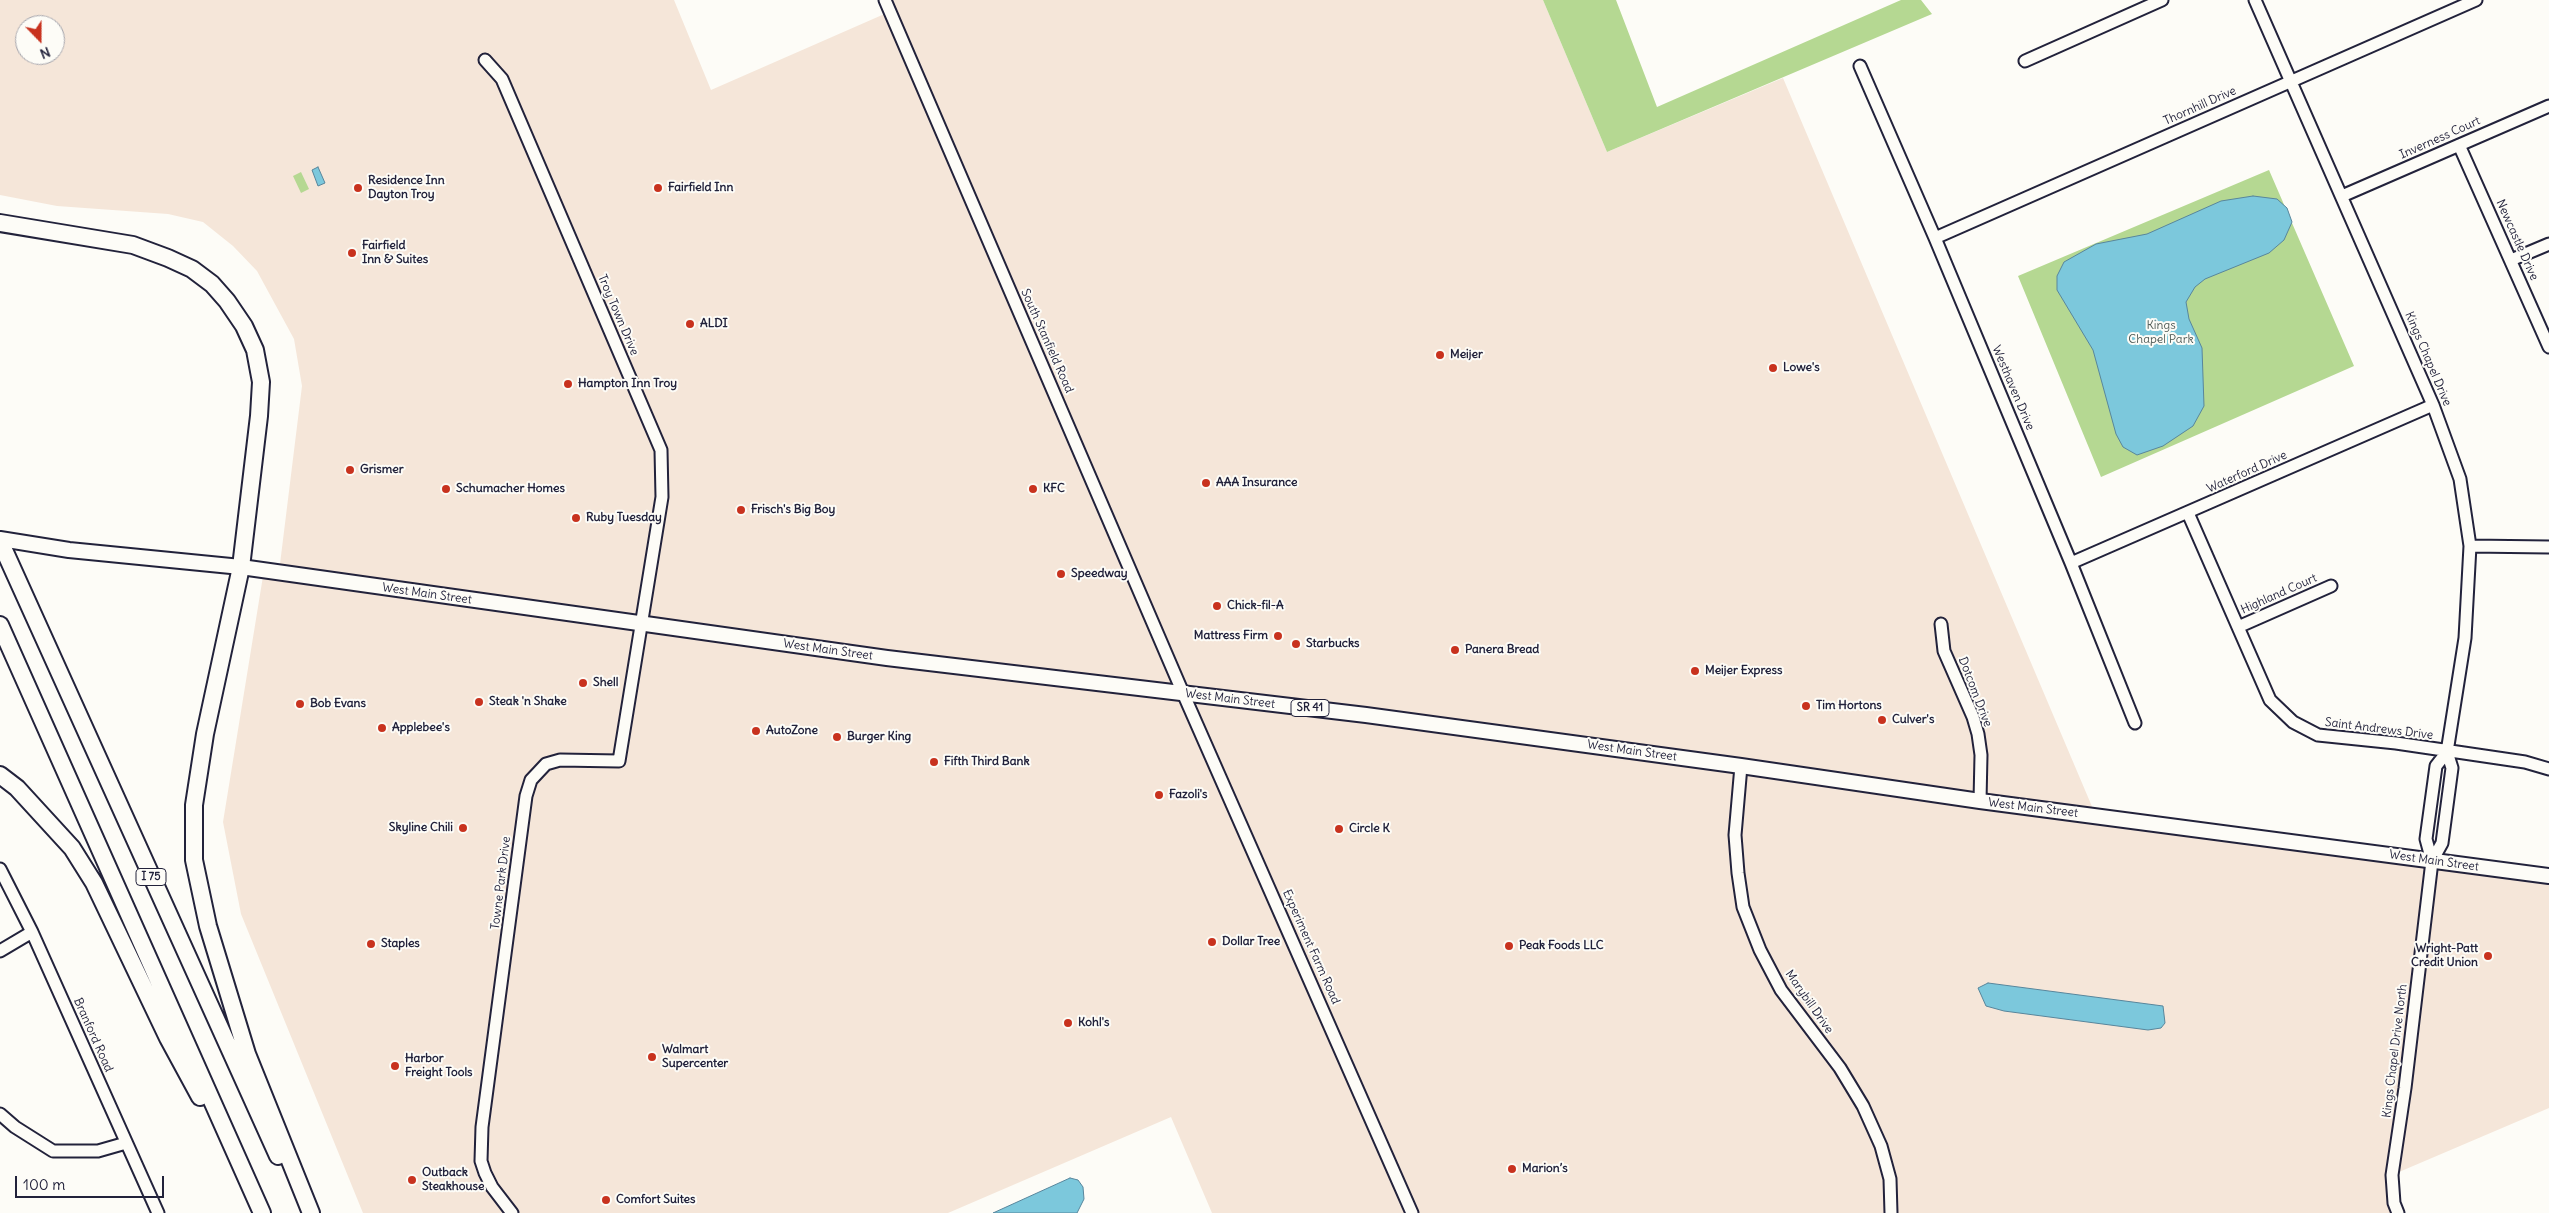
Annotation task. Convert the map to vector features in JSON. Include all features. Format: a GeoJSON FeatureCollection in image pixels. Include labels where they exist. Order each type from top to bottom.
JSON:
{"type":"FeatureCollection","features":[{"type":"Feature","properties":{"kind":"highway"},"geometry":{"type":"LineString","coordinates":[[0,222],[133,245],[192,269],[212,284],[227,301],[244,326],[255,350],[261,382],[259,416],[241,567],[205,734],[194,805],[194,860],[208,926],[247,1054],[311,1213]]}},
{"type":"Feature","properties":{"kind":"highway","name":"I 75"},"geometry":{"type":"LineString","coordinates":[[0,540],[304,1213]]}},
{"type":"Feature","properties":{"kind":"highway","name":"I 75"},"geometry":{"type":"LineString","coordinates":[[0,625],[262,1213]]}},
{"type":"Feature","properties":{"kind":"highway"},"geometry":{"type":"LineString","coordinates":[[0,775],[17,788],[72,848],[94,884],[168,1038],[262,1213]]}},
{"type":"Feature","properties":{"kind":"main road","name":"West Main Street"},"geometry":{"type":"LineString","coordinates":[[0,540],[69,550],[241,567],[887,658],[1183,693],[1741,766],[1980,801],[2549,876]]}},
{"type":"Feature","properties":{"kind":"street","name":"South Stanfield Road"},"geometry":{"type":"LineString","coordinates":[[885,0],[1183,693]]}},
{"type":"Feature","properties":{"kind":"street"},"geometry":{"type":"LineString","coordinates":[[2025,60],[2162,0]]}},
{"type":"Feature","properties":{"kind":"street","name":"Kings Chapel Drive"},"geometry":{"type":"LineString","coordinates":[[2255,0],[2433,405],[2460,480],[2470,546],[2465,638],[2447,752],[2452,768],[2442,843],[2432,861]]}},
{"type":"Feature","properties":{"kind":"street","name":"Thornhill Drive"},"geometry":{"type":"LineString","coordinates":[[1935,238],[2476,0]]}},
{"type":"Feature","properties":{"kind":"street","name":"Troy Town Drive"},"geometry":{"type":"LineString","coordinates":[[486,60],[502,79],[661,450],[662,497],[641,624]]}},
{"type":"Feature","properties":{"kind":"street","name":"Westhaven Drive"},"geometry":{"type":"LineString","coordinates":[[1860,66],[1935,238],[2071,563],[2135,723]]}},
{"type":"Feature","properties":{"kind":"street","name":"Inverness Court"},"geometry":{"type":"LineString","coordinates":[[2342,196],[2549,106]]}},
{"type":"Feature","properties":{"kind":"street","name":"Newcastle Drive"},"geometry":{"type":"LineString","coordinates":[[2459,145],[2549,346]]}},
{"type":"Feature","properties":{"kind":"street"},"geometry":{"type":"LineString","coordinates":[[2511,260],[2549,244]]}},
{"type":"Feature","properties":{"kind":"street","name":"Waterford Drive"},"geometry":{"type":"LineString","coordinates":[[2071,563],[2433,405]]}},
{"type":"Feature","properties":{"kind":"street","name":"Saint Andrews Drive"},"geometry":{"type":"LineString","coordinates":[[2188,513],[2270,700],[2292,722],[2318,735],[2524,762],[2549,769]]}},
{"type":"Feature","properties":{"kind":"street"},"geometry":{"type":"LineString","coordinates":[[2470,546],[2549,547]]}},
{"type":"Feature","properties":{"kind":"street","name":"Highland Court"},"geometry":{"type":"LineString","coordinates":[[2238,627],[2331,586]]}},
{"type":"Feature","properties":{"kind":"street","name":"Towne Park Drive"},"geometry":{"type":"LineString","coordinates":[[512,1213],[492,1187],[485,1173],[481,1161],[482,1127],[526,796],[531,780],[546,764],[560,760],[619,761],[641,624]]}},
{"type":"Feature","properties":{"kind":"street","name":"Dotcom Drive"},"geometry":{"type":"LineString","coordinates":[[1941,624],[1944,652],[1973,717],[1978,734],[1981,755],[1980,801]]}},
{"type":"Feature","properties":{"kind":"street","name":"Experiment Farm Road"},"geometry":{"type":"LineString","coordinates":[[1183,693],[1412,1213]]}},
{"type":"Feature","properties":{"kind":"street","name":"Kings Chapel Drive"},"geometry":{"type":"LineString","coordinates":[[2432,861],[2426,839],[2436,766],[2447,752]]}},
{"type":"Feature","properties":{"kind":"street","name":"Marybill Drive"},"geometry":{"type":"LineString","coordinates":[[1741,766],[1735,835],[1743,907],[1760,950],[1781,990],[1840,1068],[1862,1106],[1881,1146],[1890,1181],[1891,1213]]}},
{"type":"Feature","properties":{"kind":"street","name":"Kings Chapel Drive North"},"geometry":{"type":"LineString","coordinates":[[2398,1213],[2394,1203],[2392,1175],[2406,1088],[2432,861]]}},
{"type":"Feature","properties":{"kind":"street","name":"Branford Road"},"geometry":{"type":"LineString","coordinates":[[0,869],[32,932],[158,1213]]}},
{"type":"Feature","properties":{"kind":"street"},"geometry":{"type":"LineString","coordinates":[[0,951],[32,932]]}},
{"type":"Feature","properties":{"kind":"street"},"geometry":{"type":"LineString","coordinates":[[0,1114],[15,1127],[53,1151],[98,1151],[126,1143]]}},
{"type":"Feature","properties":{"kind":"shaded area"},"geometry":{"type":"Polygon","coordinates":[[[0,0],[674,0],[711,90],[889,12],[885,0],[1543,0],[1607,152],[1783,78],[2096,816],[2549,876],[2549,1108],[2392,1175],[2398,1213],[1212,1213],[1171,1117],[948,1213],[363,1213],[241,914],[223,822],[264,570],[279,572],[302,386],[294,339],[257,271],[233,246],[203,222],[168,214],[57,206],[0,195],[0,0]]]}},
{"type":"Feature","properties":{"kind":"green space"},"geometry":{"type":"Polygon","coordinates":[[[1543,0],[1616,0],[1657,107],[1901,0],[1921,0],[1932,14],[1607,152],[1543,0]]]}},
{"type":"Feature","properties":{"kind":"green space","name":"Kings Chapel Park"},"geometry":{"type":"Polygon","coordinates":[[[2269,170],[2354,366],[2101,477],[2018,276],[2269,170]]]}},
{"type":"Feature","properties":{"kind":"green space"},"geometry":{"type":"Polygon","coordinates":[[[301,172],[309,189],[301,193],[293,176],[301,172]]]}},
{"type":"Feature","properties":{"kind":"water"},"geometry":{"type":"Polygon","coordinates":[[[318,167],[325,183],[318,186],[312,170],[318,167]]]}},
{"type":"Feature","properties":{"kind":"water"},"geometry":{"type":"Polygon","coordinates":[[[2253,196],[2277,199],[2287,208],[2292,222],[2284,240],[2269,253],[2205,279],[2195,287],[2186,302],[2189,319],[2202,348],[2204,406],[2193,426],[2163,446],[2137,455],[2123,447],[2116,434],[2093,350],[2057,290],[2057,276],[2064,262],[2096,244],[2147,234],[2221,201],[2253,196]]]}},
{"type":"Feature","properties":{"kind":"water"},"geometry":{"type":"Polygon","coordinates":[[[1988,983],[2163,1006],[2165,1023],[2161,1028],[2148,1030],[2004,1011],[1986,1006],[1978,988],[1988,983]]]}},
{"type":"Feature","properties":{"kind":"water"},"geometry":{"type":"Polygon","coordinates":[[[1070,1178],[1078,1180],[1083,1187],[1084,1199],[1077,1213],[993,1213],[1070,1178]]]}},
{"type":"Feature","properties":{"kind":"place","name":"Residence Inn Dayton Troy"},"geometry":{"type":"Point","coordinates":[358,188]}},
{"type":"Feature","properties":{"kind":"place","name":"Fairfield Inn"},"geometry":{"type":"Point","coordinates":[658,188]}},
{"type":"Feature","properties":{"kind":"place","name":"Fairfield Inn & Suites"},"geometry":{"type":"Point","coordinates":[352,253]}},
{"type":"Feature","properties":{"kind":"place","name":"ALDI"},"geometry":{"type":"Point","coordinates":[690,324]}},
{"type":"Feature","properties":{"kind":"place","name":"Meijer"},"geometry":{"type":"Point","coordinates":[1440,355]}},
{"type":"Feature","properties":{"kind":"place","name":"Lowe's"},"geometry":{"type":"Point","coordinates":[1773,368]}},
{"type":"Feature","properties":{"kind":"place","name":"Hampton Inn Troy"},"geometry":{"type":"Point","coordinates":[568,384]}},
{"type":"Feature","properties":{"kind":"place","name":"Grismer"},"geometry":{"type":"Point","coordinates":[350,470]}},
{"type":"Feature","properties":{"kind":"place","name":"AAA Insurance"},"geometry":{"type":"Point","coordinates":[1206,483]}},
{"type":"Feature","properties":{"kind":"place","name":"Schumacher Homes"},"geometry":{"type":"Point","coordinates":[446,489]}},
{"type":"Feature","properties":{"kind":"place","name":"KFC"},"geometry":{"type":"Point","coordinates":[1033,489]}},
{"type":"Feature","properties":{"kind":"place","name":"Frisch's Big Boy"},"geometry":{"type":"Point","coordinates":[741,510]}},
{"type":"Feature","properties":{"kind":"place","name":"Ruby Tuesday"},"geometry":{"type":"Point","coordinates":[576,518]}},
{"type":"Feature","properties":{"kind":"place","name":"Speedway"},"geometry":{"type":"Point","coordinates":[1061,574]}},
{"type":"Feature","properties":{"kind":"place","name":"Chick-fil-A"},"geometry":{"type":"Point","coordinates":[1217,606]}},
{"type":"Feature","properties":{"kind":"place","name":"Mattress Firm"},"geometry":{"type":"Point","coordinates":[1278,636]}},
{"type":"Feature","properties":{"kind":"place","name":"Starbucks"},"geometry":{"type":"Point","coordinates":[1296,644]}},
{"type":"Feature","properties":{"kind":"place","name":"Panera Bread"},"geometry":{"type":"Point","coordinates":[1455,650]}},
{"type":"Feature","properties":{"kind":"place","name":"Meijer Express"},"geometry":{"type":"Point","coordinates":[1695,671]}},
{"type":"Feature","properties":{"kind":"place","name":"Shell"},"geometry":{"type":"Point","coordinates":[583,683]}},
{"type":"Feature","properties":{"kind":"place","name":"Steak 'n Shake"},"geometry":{"type":"Point","coordinates":[479,702]}},
{"type":"Feature","properties":{"kind":"place","name":"Bob Evans"},"geometry":{"type":"Point","coordinates":[300,704]}},
{"type":"Feature","properties":{"kind":"place","name":"Tim Hortons"},"geometry":{"type":"Point","coordinates":[1806,706]}},
{"type":"Feature","properties":{"kind":"place","name":"Culver's"},"geometry":{"type":"Point","coordinates":[1882,720]}},
{"type":"Feature","properties":{"kind":"place","name":"Applebee's"},"geometry":{"type":"Point","coordinates":[382,728]}},
{"type":"Feature","properties":{"kind":"place","name":"AutoZone"},"geometry":{"type":"Point","coordinates":[756,731]}},
{"type":"Feature","properties":{"kind":"place","name":"Burger King"},"geometry":{"type":"Point","coordinates":[837,737]}},
{"type":"Feature","properties":{"kind":"place","name":"Fifth Third Bank"},"geometry":{"type":"Point","coordinates":[934,762]}},
{"type":"Feature","properties":{"kind":"place","name":"Fazoli's"},"geometry":{"type":"Point","coordinates":[1159,795]}},
{"type":"Feature","properties":{"kind":"place","name":"Skyline Chili"},"geometry":{"type":"Point","coordinates":[463,828]}},
{"type":"Feature","properties":{"kind":"place","name":"Circle K"},"geometry":{"type":"Point","coordinates":[1339,829]}},
{"type":"Feature","properties":{"kind":"place","name":"Dollar Tree"},"geometry":{"type":"Point","coordinates":[1212,942]}},
{"type":"Feature","properties":{"kind":"place","name":"Staples"},"geometry":{"type":"Point","coordinates":[371,944]}},
{"type":"Feature","properties":{"kind":"place","name":"Peak Foods LLC"},"geometry":{"type":"Point","coordinates":[1509,946]}},
{"type":"Feature","properties":{"kind":"place","name":"Wright-Patt Credit Union"},"geometry":{"type":"Point","coordinates":[2488,956]}},
{"type":"Feature","properties":{"kind":"place","name":"Kohl's"},"geometry":{"type":"Point","coordinates":[1068,1023]}},
{"type":"Feature","properties":{"kind":"place","name":"Walmart Supercenter"},"geometry":{"type":"Point","coordinates":[652,1057]}},
{"type":"Feature","properties":{"kind":"place","name":"Harbor Freight Tools"},"geometry":{"type":"Point","coordinates":[395,1066]}},
{"type":"Feature","properties":{"kind":"place","name":"Marion’s"},"geometry":{"type":"Point","coordinates":[1512,1169]}},
{"type":"Feature","properties":{"kind":"place","name":"Outback Steakhouse"},"geometry":{"type":"Point","coordinates":[412,1180]}},
{"type":"Feature","properties":{"kind":"place","name":"Comfort Suites"},"geometry":{"type":"Point","coordinates":[606,1200]}}]}
